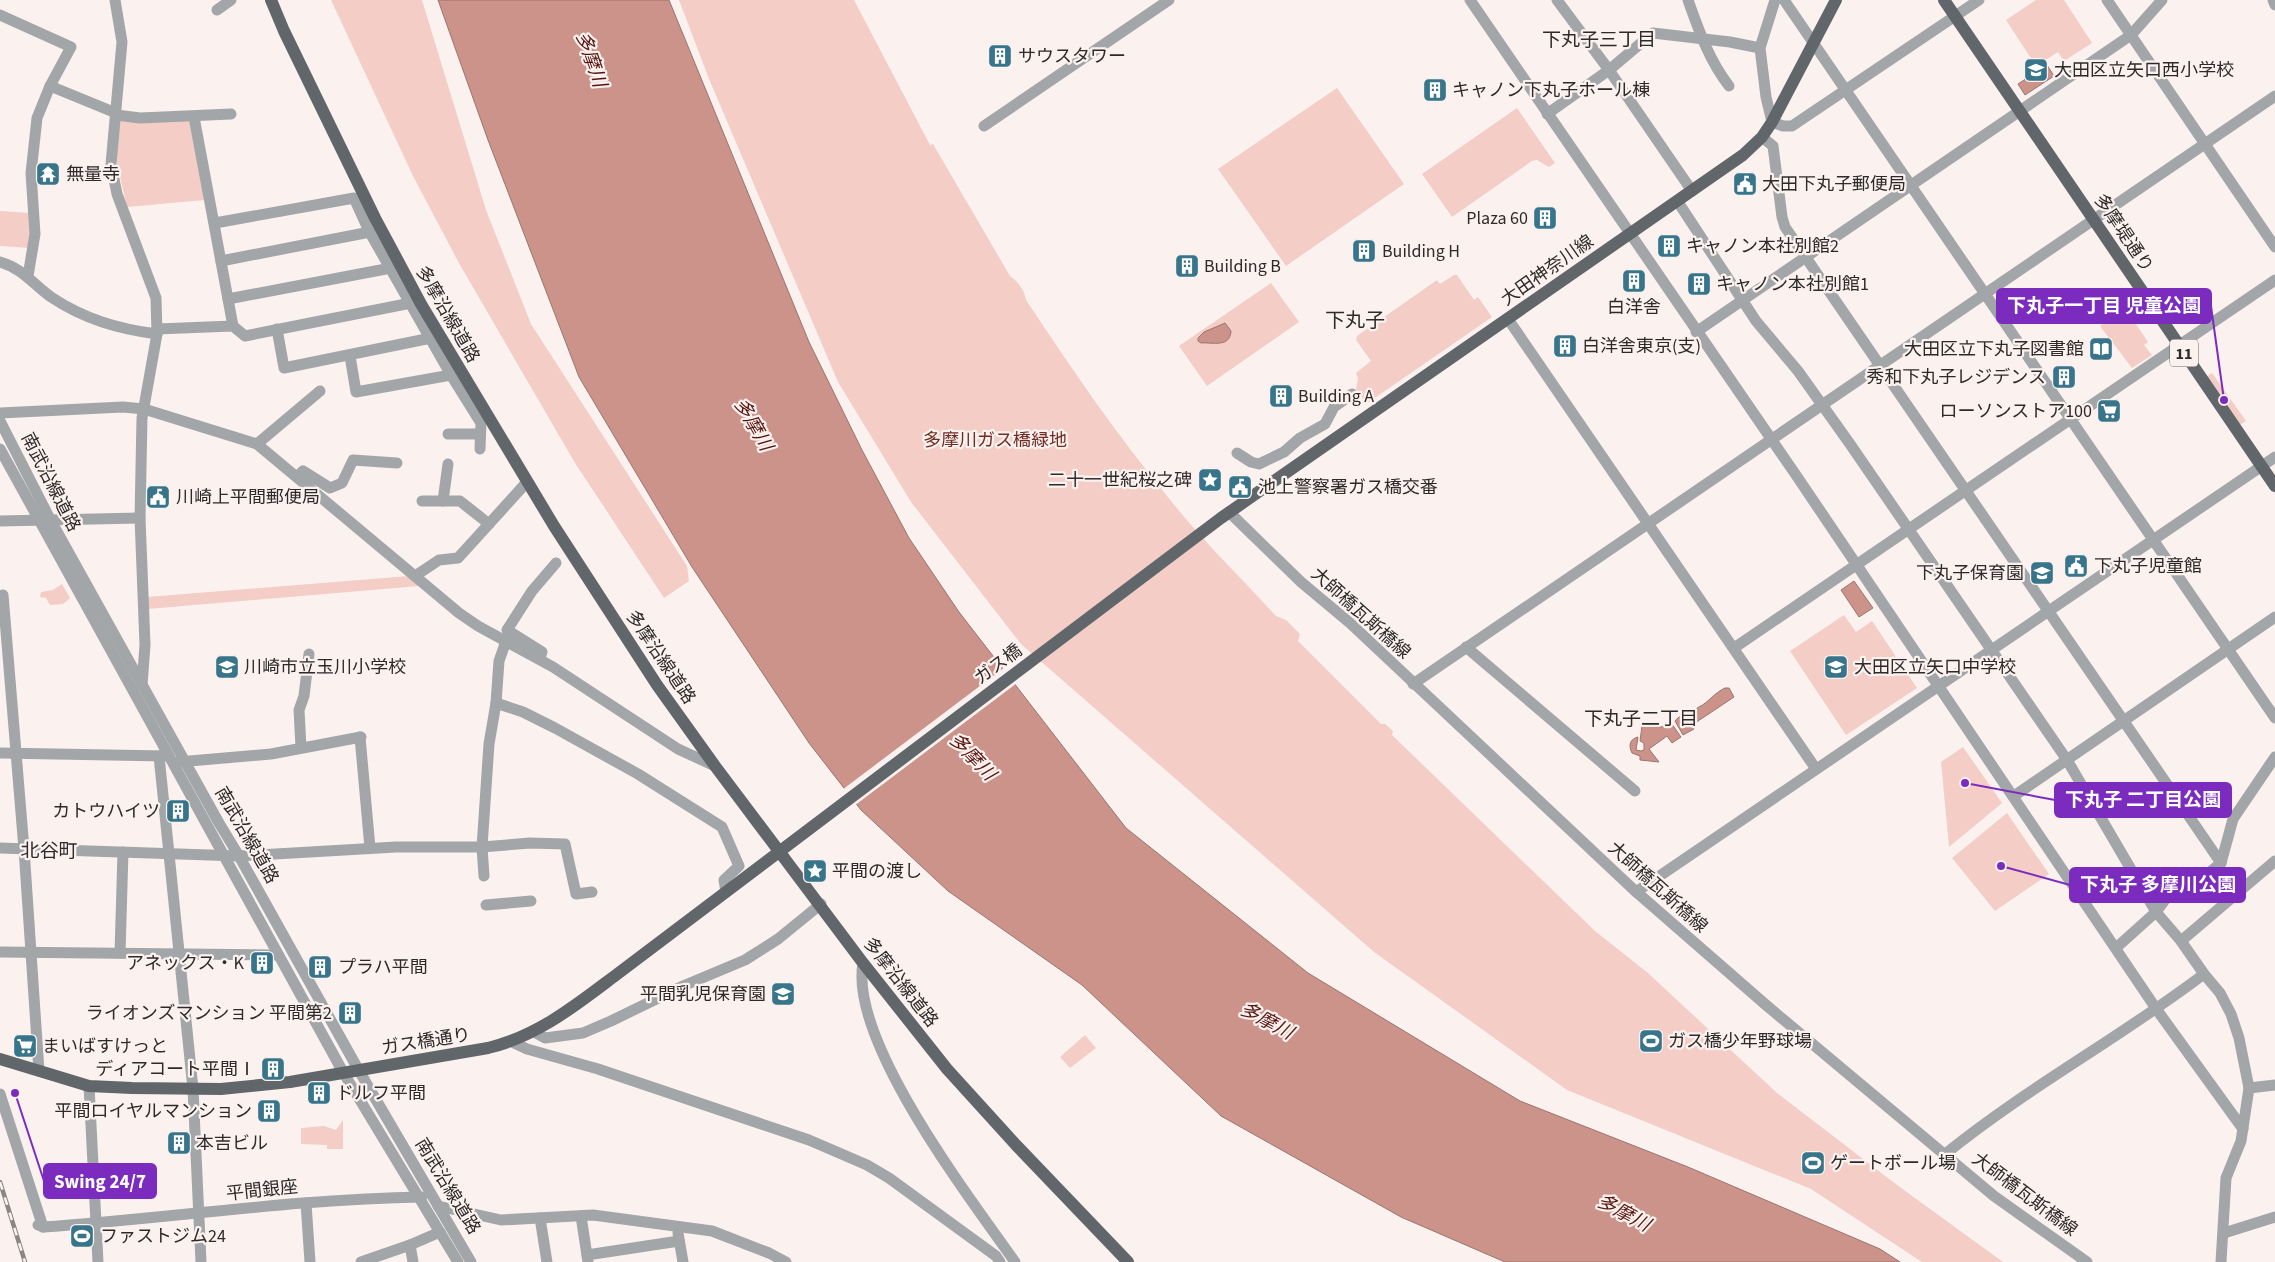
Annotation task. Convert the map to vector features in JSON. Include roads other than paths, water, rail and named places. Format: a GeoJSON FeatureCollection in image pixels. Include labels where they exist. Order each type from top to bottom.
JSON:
{"type":"FeatureCollection","features":[{"type":"Feature","properties":{"kind":"main road","name":"多摩沿線道路"},"geometry":{"type":"LineString","coordinates":[[271,0],[284,31],[375,218],[435,337],[483,425],[527,482],[657,685],[863,963],[947,1069],[1016,1145],[1128,1262]]}},
{"type":"Feature","properties":{"kind":"main road","name":"大田神奈川線"},"geometry":{"type":"LineString","coordinates":[[1225,515],[1744,155],[1762,137],[1772,122],[1836,0]]}},
{"type":"Feature","properties":{"kind":"main road","name":"多摩堤通り"},"geometry":{"type":"LineString","coordinates":[[1944,0],[2275,486]]}},
{"type":"Feature","properties":{"kind":"main road","name":"ガス橋"},"geometry":{"type":"LineString","coordinates":[[796,837],[1225,515]]}},
{"type":"Feature","properties":{"kind":"main road","name":"ガス橋通り"},"geometry":{"type":"LineString","coordinates":[[0,1059],[90,1086],[193,1090],[252,1087],[488,1048],[512,1042],[534,1032],[576,1005],[796,837]]}},
{"type":"Feature","properties":{"kind":"street"},"geometry":{"type":"LineString","coordinates":[[115,0],[122,42],[116,114],[111,145],[113,174],[117,194],[156,298],[157,332],[144,409],[140,518],[145,645],[142,685]]}},
{"type":"Feature","properties":{"kind":"street"},"geometry":{"type":"LineString","coordinates":[[217,10],[231,0]]}},
{"type":"Feature","properties":{"kind":"street"},"geometry":{"type":"LineString","coordinates":[[984,126],[1169,0]]}},
{"type":"Feature","properties":{"kind":"street"},"geometry":{"type":"LineString","coordinates":[[1470,0],[2117,947],[2158,1010],[2242,1129]]}},
{"type":"Feature","properties":{"kind":"street"},"geometry":{"type":"LineString","coordinates":[[1557,0],[1609,70],[1692,191]]}},
{"type":"Feature","properties":{"kind":"street"},"geometry":{"type":"LineString","coordinates":[[1688,0],[1715,68],[1729,86]]}},
{"type":"Feature","properties":{"kind":"street"},"geometry":{"type":"LineString","coordinates":[[1775,0],[1760,48],[1766,97],[1772,122],[1782,126],[1792,126],[1979,0]]}},
{"type":"Feature","properties":{"kind":"street"},"geometry":{"type":"LineString","coordinates":[[1784,0],[2275,718]]}},
{"type":"Feature","properties":{"kind":"street"},"geometry":{"type":"LineString","coordinates":[[2107,0],[2275,247]]}},
{"type":"Feature","properties":{"kind":"street"},"geometry":{"type":"LineString","coordinates":[[1696,332],[2131,35],[2162,0]]}},
{"type":"Feature","properties":{"kind":"street"},"geometry":{"type":"LineString","coordinates":[[2273,0],[2275,5]]}},
{"type":"Feature","properties":{"kind":"street"},"geometry":{"type":"LineString","coordinates":[[0,15],[70,47],[50,86],[37,118],[31,156],[31,186],[36,228],[28,276]]}},
{"type":"Feature","properties":{"kind":"street"},"geometry":{"type":"LineString","coordinates":[[1548,114],[1609,70],[1654,33],[1702,38],[1760,48]]}},
{"type":"Feature","properties":{"kind":"street"},"geometry":{"type":"LineString","coordinates":[[50,86],[116,114],[140,118],[231,114]]}},
{"type":"Feature","properties":{"kind":"street"},"geometry":{"type":"LineString","coordinates":[[1413,684],[1647,522],[2275,96]]}},
{"type":"Feature","properties":{"kind":"street"},"geometry":{"type":"LineString","coordinates":[[194,117],[233,326],[245,336],[411,303]]}},
{"type":"Feature","properties":{"kind":"street"},"geometry":{"type":"LineString","coordinates":[[1762,137],[1773,146],[1783,223],[2221,863]]}},
{"type":"Feature","properties":{"kind":"street"},"geometry":{"type":"LineString","coordinates":[[215,223],[354,198],[370,232],[411,303],[435,337],[451,375],[483,425],[480,449]]}},
{"type":"Feature","properties":{"kind":"street"},"geometry":{"type":"LineString","coordinates":[[1678,202],[1756,321],[1798,371],[1822,404],[2067,760],[2156,912],[2181,940],[2204,974],[2220,993],[2231,1014],[2239,1038],[2249,1088],[2242,1129],[2242,1141],[2226,1178],[2221,1262]]}},
{"type":"Feature","properties":{"kind":"street"},"geometry":{"type":"LineString","coordinates":[[222,261],[370,232]]}},
{"type":"Feature","properties":{"kind":"street"},"geometry":{"type":"LineString","coordinates":[[0,262],[13,266],[28,276],[49,295],[73,311],[100,323],[157,332],[233,326]]}},
{"type":"Feature","properties":{"kind":"street"},"geometry":{"type":"LineString","coordinates":[[228,299],[391,268]]}},
{"type":"Feature","properties":{"kind":"street"},"geometry":{"type":"LineString","coordinates":[[1734,648],[2072,420],[2275,280]]}},
{"type":"Feature","properties":{"kind":"street"},"geometry":{"type":"LineString","coordinates":[[1508,319],[1816,769]]}},
{"type":"Feature","properties":{"kind":"street"},"geometry":{"type":"LineString","coordinates":[[277,329],[284,368],[350,356],[435,337]]}},
{"type":"Feature","properties":{"kind":"street"},"geometry":{"type":"LineString","coordinates":[[350,356],[356,392],[451,375]]}},
{"type":"Feature","properties":{"kind":"street"},"geometry":{"type":"LineString","coordinates":[[257,444],[320,391]]}},
{"type":"Feature","properties":{"kind":"street"},"geometry":{"type":"LineString","coordinates":[[1238,453],[1251,462],[1259,464],[1284,452],[1300,438],[1325,424],[1334,407],[1352,394]]}},
{"type":"Feature","properties":{"kind":"street"},"geometry":{"type":"LineString","coordinates":[[0,414],[123,407],[144,409],[257,444],[298,476],[459,613],[541,659],[678,749],[716,766]]}},
{"type":"Feature","properties":{"kind":"street","name":"南武沿線道路"},"geometry":{"type":"LineString","coordinates":[[0,421],[50,519],[142,685],[172,759],[239,856],[358,1069],[471,1262]]}},
{"type":"Feature","properties":{"kind":"street"},"geometry":{"type":"LineString","coordinates":[[448,434],[483,425]]}},
{"type":"Feature","properties":{"kind":"street","name":"南武沿線道路"},"geometry":{"type":"LineString","coordinates":[[0,449],[343,1072],[458,1262]]}},
{"type":"Feature","properties":{"kind":"street"},"geometry":{"type":"LineString","coordinates":[[1636,892],[2275,457]]}},
{"type":"Feature","properties":{"kind":"street"},"geometry":{"type":"LineString","coordinates":[[298,476],[303,471],[330,488],[342,483],[353,460],[396,463]]}},
{"type":"Feature","properties":{"kind":"street"},"geometry":{"type":"LineString","coordinates":[[443,501],[448,464]]}},
{"type":"Feature","properties":{"kind":"street"},"geometry":{"type":"LineString","coordinates":[[416,576],[439,560],[458,558],[527,482]]}},
{"type":"Feature","properties":{"kind":"street"},"geometry":{"type":"LineString","coordinates":[[422,501],[460,501],[489,524]]}},
{"type":"Feature","properties":{"kind":"street","name":"大師橋瓦斯橋線"},"geometry":{"type":"LineString","coordinates":[[1225,515],[1350,623],[1636,892],[1766,1005],[1994,1196],[2087,1262]]}},
{"type":"Feature","properties":{"kind":"street"},"geometry":{"type":"LineString","coordinates":[[0,521],[140,518]]}},
{"type":"Feature","properties":{"kind":"street"},"geometry":{"type":"LineString","coordinates":[[541,659],[542,652],[507,630],[532,591],[556,564]]}},
{"type":"Feature","properties":{"kind":"street"},"geometry":{"type":"LineString","coordinates":[[3,595],[24,849],[39,1072]]}},
{"type":"Feature","properties":{"kind":"street"},"geometry":{"type":"LineString","coordinates":[[2014,796],[2275,618]]}},
{"type":"Feature","properties":{"kind":"street"},"geometry":{"type":"LineString","coordinates":[[484,876],[482,847],[489,744],[496,703],[498,668],[506,641]]}},
{"type":"Feature","properties":{"kind":"street"},"geometry":{"type":"LineString","coordinates":[[1466,647],[1635,791]]}},
{"type":"Feature","properties":{"kind":"street"},"geometry":{"type":"LineString","coordinates":[[301,747],[299,710],[304,696],[309,654]]}},
{"type":"Feature","properties":{"kind":"street"},"geometry":{"type":"LineString","coordinates":[[496,703],[523,712],[555,728],[638,774],[722,827],[739,866],[724,880],[726,892]]}},
{"type":"Feature","properties":{"kind":"street"},"geometry":{"type":"LineString","coordinates":[[0,753],[172,759],[271,754],[361,737],[370,848]]}},
{"type":"Feature","properties":{"kind":"street"},"geometry":{"type":"LineString","coordinates":[[2117,947],[2156,912],[2170,894],[2204,877],[2221,863],[2233,819],[2275,757]]}},
{"type":"Feature","properties":{"kind":"street"},"geometry":{"type":"LineString","coordinates":[[172,759],[168,854],[193,1090],[201,1262]]}},
{"type":"Feature","properties":{"kind":"street"},"geometry":{"type":"LineString","coordinates":[[0,848],[239,856],[370,848],[482,847],[530,843],[565,844],[576,894],[592,892]]}},
{"type":"Feature","properties":{"kind":"street"},"geometry":{"type":"LineString","coordinates":[[120,953],[123,852]]}},
{"type":"Feature","properties":{"kind":"street"},"geometry":{"type":"LineString","coordinates":[[2181,940],[2275,860]]}},
{"type":"Feature","properties":{"kind":"street"},"geometry":{"type":"LineString","coordinates":[[486,905],[531,901]]}},
{"type":"Feature","properties":{"kind":"street"},"geometry":{"type":"LineString","coordinates":[[534,1032],[545,1038],[583,1033],[611,1021],[682,986],[745,960],[778,940],[821,904]]}},
{"type":"Feature","properties":{"kind":"street"},"geometry":{"type":"LineString","coordinates":[[0,952],[278,955]]}},
{"type":"Feature","properties":{"kind":"street"},"geometry":{"type":"LineString","coordinates":[[863,963],[861,974],[863,996],[889,1068],[949,1167],[1013,1261]]}},
{"type":"Feature","properties":{"kind":"street"},"geometry":{"type":"LineString","coordinates":[[1944,1155],[1983,1124],[2158,1010],[2204,974]]}},
{"type":"Feature","properties":{"kind":"street"},"geometry":{"type":"LineString","coordinates":[[512,1042],[527,1049],[598,1069],[809,1140],[867,1165],[919,1199],[996,1256],[1000,1262]]}},
{"type":"Feature","properties":{"kind":"street"},"geometry":{"type":"LineString","coordinates":[[2249,1088],[2275,1085]]}},
{"type":"Feature","properties":{"kind":"street"},"geometry":{"type":"LineString","coordinates":[[90,1086],[98,1262]]}},
{"type":"Feature","properties":{"kind":"street","name":"平間銀座"},"geometry":{"type":"LineString","coordinates":[[0,1094],[41,1226],[96,1223],[306,1203],[418,1197],[501,1220],[593,1215],[712,1231],[769,1253],[786,1262]]}},
{"type":"Feature","properties":{"kind":"street"},"geometry":{"type":"LineString","coordinates":[[306,1203],[310,1262]]}},
{"type":"Feature","properties":{"kind":"street"},"geometry":{"type":"LineString","coordinates":[[581,1216],[588,1259],[679,1240]]}},
{"type":"Feature","properties":{"kind":"street"},"geometry":{"type":"LineString","coordinates":[[2224,1233],[2275,1217]]}},
{"type":"Feature","properties":{"kind":"street"},"geometry":{"type":"LineString","coordinates":[[540,1218],[547,1262]]}},
{"type":"Feature","properties":{"kind":"street"},"geometry":{"type":"LineString","coordinates":[[677,1226],[683,1262]]}},
{"type":"Feature","properties":{"kind":"street"},"geometry":{"type":"LineString","coordinates":[[362,1262],[440,1232]]}},
{"type":"Feature","properties":{"kind":"street"},"geometry":{"type":"LineString","coordinates":[[410,1245],[413,1262]]}},
{"type":"Feature","properties":{"kind":"water","name":"多摩川"},"geometry":{"type":"Polygon","coordinates":[[[438,0],[669,0],[809,342],[862,450],[909,538],[959,612],[1126,828],[1308,973],[1520,1101],[1688,1167],[1880,1249],[1900,1262],[1505,1262],[1401,1217],[1221,1116],[1082,985],[948,891],[861,810],[809,743],[692,567],[579,377],[488,140],[438,0]]]}},
{"type":"Feature","properties":{"kind":"water"},"geometry":{"type":"Polygon","coordinates":[[[2047,65],[2054,76],[2025,95],[2018,84],[2047,65]]]}},
{"type":"Feature","properties":{"kind":"water"},"geometry":{"type":"Polygon","coordinates":[[[1225,323],[1231,331],[1228,340],[1220,343],[1201,343],[1198,341],[1198,338],[1204,332],[1225,323]]]}},
{"type":"Feature","properties":{"kind":"water"},"geometry":{"type":"Polygon","coordinates":[[[1854,581],[1873,608],[1859,617],[1841,590],[1854,581]]]}},
{"type":"Feature","properties":{"kind":"water"},"geometry":{"type":"Polygon","coordinates":[[[1725,688],[1729,688],[1734,697],[1692,725],[1694,729],[1683,735],[1675,721],[1680,716],[1703,705],[1725,688]]]}},
{"type":"Feature","properties":{"kind":"water"},"geometry":{"type":"Polygon","coordinates":[[[1669,720],[1681,737],[1672,743],[1667,736],[1649,749],[1659,762],[1640,760],[1640,756],[1632,753],[1630,743],[1638,737],[1636,750],[1644,750],[1644,743],[1640,741],[1642,726],[1668,727],[1669,720]]]}},
{"type":"Feature","properties":{"kind":"railway"},"geometry":{"type":"LineString","coordinates":[[0,1182],[25,1262]]}},
{"type":"Feature","properties":{"kind":"place","name":"サウスタワー"},"geometry":{"type":"Point","coordinates":[1000,56]}},
{"type":"Feature","properties":{"kind":"place","name":"大田区立矢口西小学校"},"geometry":{"type":"Point","coordinates":[2036,70]}},
{"type":"Feature","properties":{"kind":"place","name":"キャノン下丸子ホール棟"},"geometry":{"type":"Point","coordinates":[1435,90]}},
{"type":"Feature","properties":{"kind":"place","name":"無量寺"},"geometry":{"type":"Point","coordinates":[48,174]}},
{"type":"Feature","properties":{"kind":"place","name":"大田下丸子郵便局"},"geometry":{"type":"Point","coordinates":[1745,184]}},
{"type":"Feature","properties":{"kind":"place","name":"Plaza 60"},"geometry":{"type":"Point","coordinates":[1545,218]}},
{"type":"Feature","properties":{"kind":"place","name":"キャノン本社別館2"},"geometry":{"type":"Point","coordinates":[1669,246]}},
{"type":"Feature","properties":{"kind":"place","name":"Building H"},"geometry":{"type":"Point","coordinates":[1364,251]}},
{"type":"Feature","properties":{"kind":"place","name":"Building B"},"geometry":{"type":"Point","coordinates":[1187,266]}},
{"type":"Feature","properties":{"kind":"place","name":"白洋舎"},"geometry":{"type":"Point","coordinates":[1634,281]}},
{"type":"Feature","properties":{"kind":"place","name":"キャノン本社別館1"},"geometry":{"type":"Point","coordinates":[1699,284]}},
{"type":"Feature","properties":{"kind":"place","name":"白洋舎東京(支)"},"geometry":{"type":"Point","coordinates":[1565,346]}},
{"type":"Feature","properties":{"kind":"place","name":"大田区立下丸子図書館"},"geometry":{"type":"Point","coordinates":[2101,349]}},
{"type":"Feature","properties":{"kind":"place","name":"秀和下丸子レジデンス"},"geometry":{"type":"Point","coordinates":[2064,377]}},
{"type":"Feature","properties":{"kind":"place","name":"Building A"},"geometry":{"type":"Point","coordinates":[1281,396]}},
{"type":"Feature","properties":{"kind":"place","name":"下丸子一丁目 児童公園"},"geometry":{"type":"Point","coordinates":[2224,400]}},
{"type":"Feature","properties":{"kind":"place","name":"ローソンストア100"},"geometry":{"type":"Point","coordinates":[2109,411]}},
{"type":"Feature","properties":{"kind":"place","name":"二十一世紀桜之碑"},"geometry":{"type":"Point","coordinates":[1210,480]}},
{"type":"Feature","properties":{"kind":"place","name":"池上警察署ガス橋交番"},"geometry":{"type":"Point","coordinates":[1240,487]}},
{"type":"Feature","properties":{"kind":"place","name":"川崎上平間郵便局"},"geometry":{"type":"Point","coordinates":[158,497]}},
{"type":"Feature","properties":{"kind":"place","name":"下丸子児童館"},"geometry":{"type":"Point","coordinates":[2076,566]}},
{"type":"Feature","properties":{"kind":"place","name":"下丸子保育園"},"geometry":{"type":"Point","coordinates":[2042,573]}},
{"type":"Feature","properties":{"kind":"place","name":"川崎市立玉川小学校"},"geometry":{"type":"Point","coordinates":[227,667]}},
{"type":"Feature","properties":{"kind":"place","name":"大田区立矢口中学校"},"geometry":{"type":"Point","coordinates":[1836,667]}},
{"type":"Feature","properties":{"kind":"place","name":"下丸子 二丁目公園"},"geometry":{"type":"Point","coordinates":[1965,783]}},
{"type":"Feature","properties":{"kind":"place","name":"カトウハイツ"},"geometry":{"type":"Point","coordinates":[178,811]}},
{"type":"Feature","properties":{"kind":"place","name":"下丸子 多摩川公園"},"geometry":{"type":"Point","coordinates":[2001,866]}},
{"type":"Feature","properties":{"kind":"place","name":"平間の渡し"},"geometry":{"type":"Point","coordinates":[815,871]}},
{"type":"Feature","properties":{"kind":"place","name":"アネックス・K"},"geometry":{"type":"Point","coordinates":[262,963]}},
{"type":"Feature","properties":{"kind":"place","name":"プラハ平間"},"geometry":{"type":"Point","coordinates":[320,967]}},
{"type":"Feature","properties":{"kind":"place","name":"平間乳児保育園"},"geometry":{"type":"Point","coordinates":[783,994]}},
{"type":"Feature","properties":{"kind":"place","name":"ライオンズマンション 平間第2"},"geometry":{"type":"Point","coordinates":[350,1013]}},
{"type":"Feature","properties":{"kind":"place","name":"ガス橋少年野球場"},"geometry":{"type":"Point","coordinates":[1651,1041]}},
{"type":"Feature","properties":{"kind":"place","name":"まいばすけっと"},"geometry":{"type":"Point","coordinates":[25,1046]}},
{"type":"Feature","properties":{"kind":"place","name":"ディアコート平間Ⅰ"},"geometry":{"type":"Point","coordinates":[273,1069]}},
{"type":"Feature","properties":{"kind":"place","name":"Swing 24/7"},"geometry":{"type":"Point","coordinates":[15,1093]}},
{"type":"Feature","properties":{"kind":"place","name":"ドルフ平間"},"geometry":{"type":"Point","coordinates":[319,1093]}},
{"type":"Feature","properties":{"kind":"place","name":"平間ロイヤルマンション"},"geometry":{"type":"Point","coordinates":[269,1111]}},
{"type":"Feature","properties":{"kind":"place","name":"本吉ビル"},"geometry":{"type":"Point","coordinates":[179,1143]}},
{"type":"Feature","properties":{"kind":"place","name":"ゲートボール場"},"geometry":{"type":"Point","coordinates":[1813,1163]}},
{"type":"Feature","properties":{"kind":"place","name":"ファストジム24"},"geometry":{"type":"Point","coordinates":[82,1236]}},
{"type":"Feature","properties":{"kind":"district","name":"下丸子三丁目"},"geometry":{"type":"Point","coordinates":[1599,39]}},
{"type":"Feature","properties":{"kind":"district","name":"下丸子"},"geometry":{"type":"Point","coordinates":[1355,320]}},
{"type":"Feature","properties":{"kind":"district","name":"下丸子二丁目"},"geometry":{"type":"Point","coordinates":[1641,718]}},
{"type":"Feature","properties":{"kind":"district","name":"北谷町"},"geometry":{"type":"Point","coordinates":[49,850]}},
{"type":"Feature","properties":{"kind":"park label","name":"多摩川ガス橋緑地"},"geometry":{"type":"Point","coordinates":[995,440]}}]}
